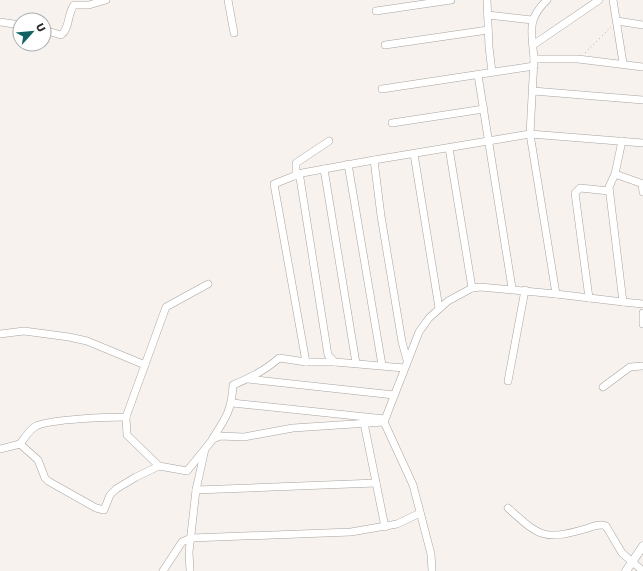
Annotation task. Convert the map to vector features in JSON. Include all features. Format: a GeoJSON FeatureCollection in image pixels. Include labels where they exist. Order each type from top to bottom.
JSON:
{"type":"FeatureCollection","features":[{"type":"Feature","properties":{"kind":"street"},"geometry":{"type":"LineString","coordinates":[[52,32],[61,35],[65,31],[68,17],[74,5],[89,5],[106,0]]}},
{"type":"Feature","properties":{"kind":"street"},"geometry":{"type":"LineString","coordinates":[[228,0],[234,33]]}},
{"type":"Feature","properties":{"kind":"street"},"geometry":{"type":"LineString","coordinates":[[376,11],[451,0]]}},
{"type":"Feature","properties":{"kind":"street"},"geometry":{"type":"LineString","coordinates":[[487,0],[490,63],[492,72]]}},
{"type":"Feature","properties":{"kind":"street"},"geometry":{"type":"LineString","coordinates":[[547,0],[536,12],[532,20],[534,63],[530,134],[556,294]]}},
{"type":"Feature","properties":{"kind":"street"},"geometry":{"type":"LineString","coordinates":[[533,46],[599,0]]}},
{"type":"Feature","properties":{"kind":"street"},"geometry":{"type":"LineString","coordinates":[[613,0],[623,64]]}},
{"type":"Feature","properties":{"kind":"street"},"geometry":{"type":"LineString","coordinates":[[488,16],[532,20]]}},
{"type":"Feature","properties":{"kind":"street"},"geometry":{"type":"LineString","coordinates":[[617,21],[643,25]]}},
{"type":"Feature","properties":{"kind":"street"},"geometry":{"type":"LineString","coordinates":[[0,22],[12,24]]}},
{"type":"Feature","properties":{"kind":"street"},"geometry":{"type":"LineString","coordinates":[[385,45],[488,30]]}},
{"type":"Feature","properties":{"kind":"street"},"geometry":{"type":"LineString","coordinates":[[382,89],[478,75],[534,63],[578,59],[643,67]]}},
{"type":"Feature","properties":{"kind":"street"},"geometry":{"type":"LineString","coordinates":[[478,75],[512,288]]}},
{"type":"Feature","properties":{"kind":"street"},"geometry":{"type":"LineString","coordinates":[[533,91],[643,100]]}},
{"type":"Feature","properties":{"kind":"street"},"geometry":{"type":"LineString","coordinates":[[392,123],[484,109]]}},
{"type":"Feature","properties":{"kind":"street"},"geometry":{"type":"LineString","coordinates":[[306,362],[274,184],[298,175],[348,164],[530,134],[643,143]]}},
{"type":"Feature","properties":{"kind":"street"},"geometry":{"type":"LineString","coordinates":[[330,141],[296,163],[328,355],[335,362]]}},
{"type":"Feature","properties":{"kind":"street"},"geometry":{"type":"LineString","coordinates":[[622,141],[615,174],[609,191],[624,302]]}},
{"type":"Feature","properties":{"kind":"street"},"geometry":{"type":"LineString","coordinates":[[449,148],[472,288]]}},
{"type":"Feature","properties":{"kind":"street"},"geometry":{"type":"LineString","coordinates":[[414,154],[439,308]]}},
{"type":"Feature","properties":{"kind":"street"},"geometry":{"type":"LineString","coordinates":[[374,160],[381,216],[402,342],[407,360]]}},
{"type":"Feature","properties":{"kind":"street"},"geometry":{"type":"LineString","coordinates":[[348,164],[382,365]]}},
{"type":"Feature","properties":{"kind":"street"},"geometry":{"type":"LineString","coordinates":[[324,169],[356,363]]}},
{"type":"Feature","properties":{"kind":"street"},"geometry":{"type":"LineString","coordinates":[[615,174],[642,184],[643,192]]}},
{"type":"Feature","properties":{"kind":"street"},"geometry":{"type":"LineString","coordinates":[[589,298],[575,193],[580,188],[609,191]]}},
{"type":"Feature","properties":{"kind":"street"},"geometry":{"type":"LineString","coordinates":[[208,284],[166,307],[126,417],[127,435],[159,466],[187,471],[213,439],[228,416],[232,403],[233,385],[248,379],[270,366],[279,358],[306,362],[356,363],[404,368]]}},
{"type":"Feature","properties":{"kind":"street"},"geometry":{"type":"LineString","coordinates":[[432,571],[431,554],[413,485],[384,421],[419,332],[429,318],[448,301],[472,288],[512,288],[643,304]]}},
{"type":"Feature","properties":{"kind":"street"},"geometry":{"type":"LineString","coordinates":[[508,381],[525,290]]}},
{"type":"Feature","properties":{"kind":"street"},"geometry":{"type":"LineString","coordinates":[[643,313],[643,324]]}},
{"type":"Feature","properties":{"kind":"street"},"geometry":{"type":"LineString","coordinates":[[0,334],[24,331],[69,337],[87,341],[145,365]]}},
{"type":"Feature","properties":{"kind":"street"},"geometry":{"type":"LineString","coordinates":[[603,387],[630,367],[643,366]]}},
{"type":"Feature","properties":{"kind":"street"},"geometry":{"type":"LineString","coordinates":[[248,379],[394,395]]}},
{"type":"Feature","properties":{"kind":"street"},"geometry":{"type":"LineString","coordinates":[[232,403],[384,421]]}},
{"type":"Feature","properties":{"kind":"street"},"geometry":{"type":"LineString","coordinates":[[0,449],[20,444],[34,427],[43,424],[66,420],[126,417]]}},
{"type":"Feature","properties":{"kind":"street"},"geometry":{"type":"LineString","coordinates":[[213,439],[220,436],[244,437],[293,428],[364,424],[384,421]]}},
{"type":"Feature","properties":{"kind":"street"},"geometry":{"type":"LineString","coordinates":[[364,424],[385,527]]}},
{"type":"Feature","properties":{"kind":"street"},"geometry":{"type":"LineString","coordinates":[[20,444],[38,460],[45,478],[102,510],[106,509],[110,495],[116,489],[159,466]]}},
{"type":"Feature","properties":{"kind":"street"},"geometry":{"type":"LineString","coordinates":[[190,571],[189,552],[196,490],[205,449]]}},
{"type":"Feature","properties":{"kind":"street"},"geometry":{"type":"LineString","coordinates":[[196,490],[309,484],[360,485],[376,482]]}},
{"type":"Feature","properties":{"kind":"street"},"geometry":{"type":"LineString","coordinates":[[508,508],[531,528],[543,535],[556,536],[594,526],[606,526],[622,553],[643,571]]}},
{"type":"Feature","properties":{"kind":"street"},"geometry":{"type":"LineString","coordinates":[[163,571],[182,542],[191,538],[351,532],[397,524],[420,513]]}},
{"type":"Feature","properties":{"kind":"street"},"geometry":{"type":"LineString","coordinates":[[626,571],[643,546]]}},
{"type":"Feature","properties":{"kind":"path"},"geometry":{"type":"LineString","coordinates":[[578,59],[617,21]]}}]}
